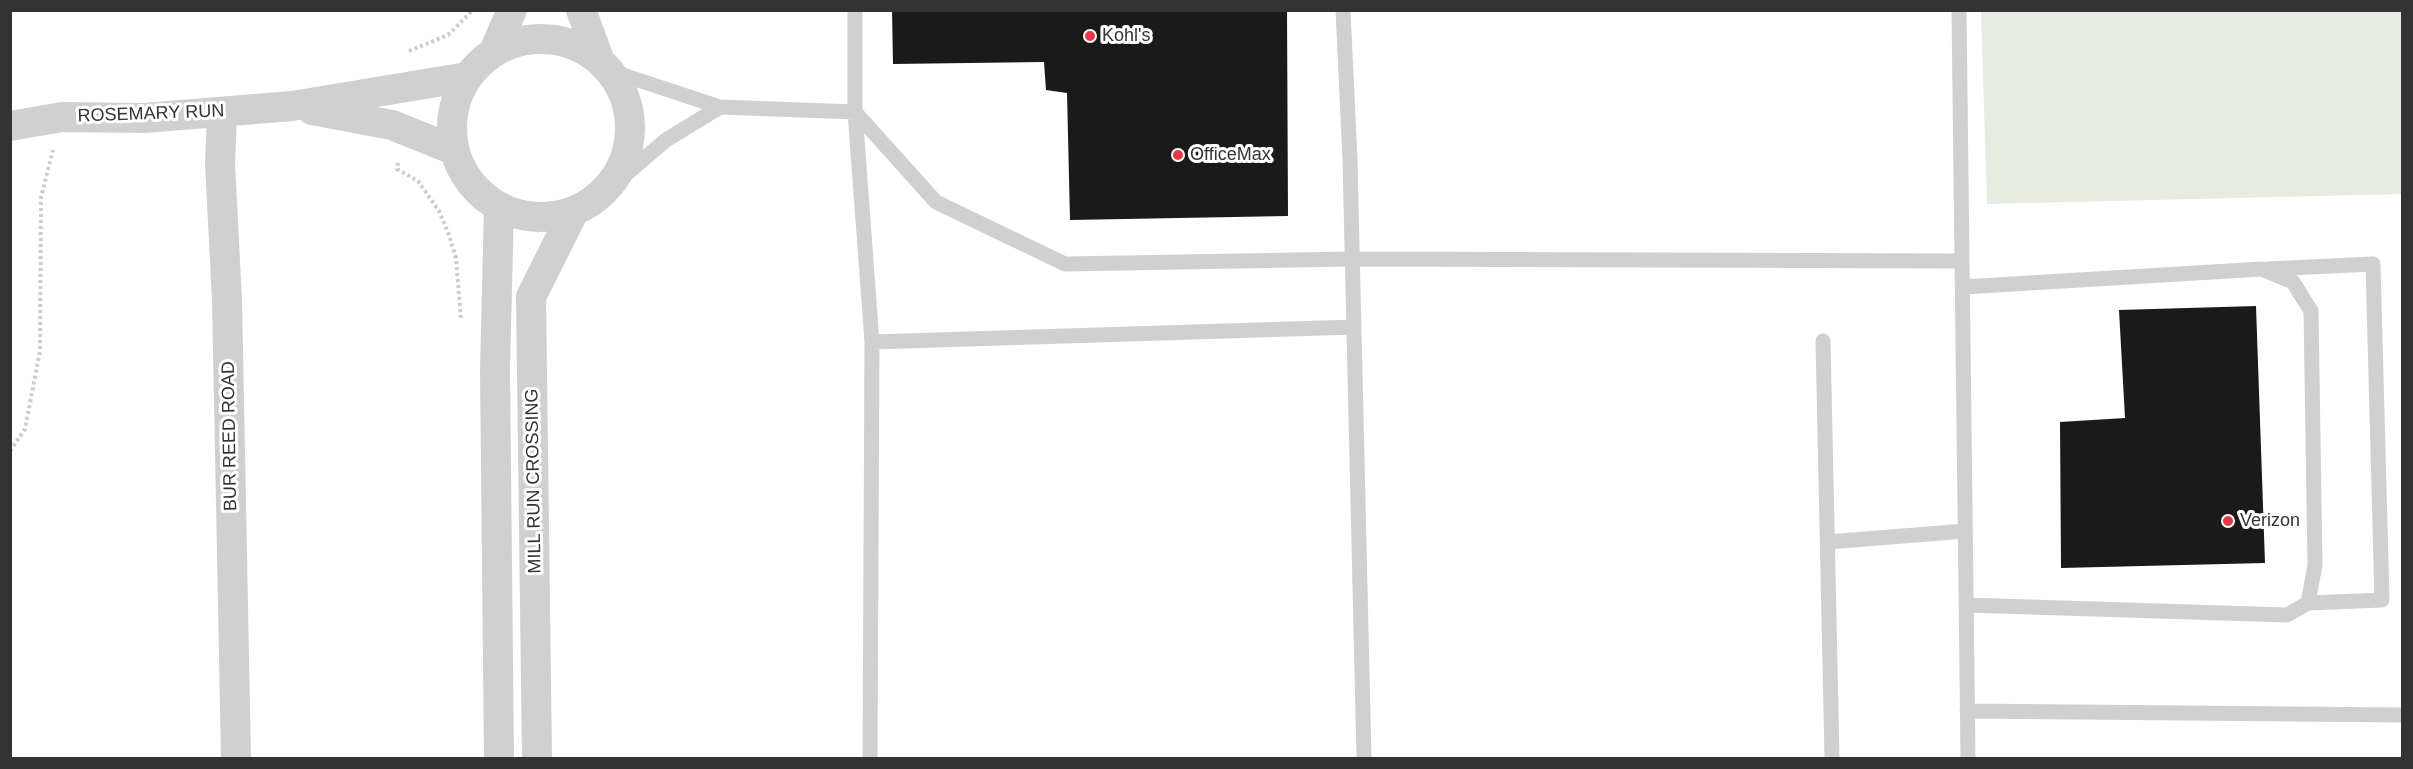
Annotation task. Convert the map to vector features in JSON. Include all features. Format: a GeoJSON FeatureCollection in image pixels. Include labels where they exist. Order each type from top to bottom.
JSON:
{"type":"FeatureCollection","features":[{"type":"Feature","properties":{"kind":"street"},"geometry":{"type":"LineString","coordinates":[[512,10],[494,51],[467,77],[453,112],[454,150],[470,183],[499,207],[535,218],[573,213],[604,193],[625,162],[631,125],[623,89],[604,64],[580,10]]}},
{"type":"Feature","properties":{"kind":"street"},"geometry":{"type":"LineString","coordinates":[[494,51],[529,38],[566,41],[604,64]]}},
{"type":"Feature","properties":{"kind":"street","name":"ROSEMARY RUN"},"geometry":{"type":"LineString","coordinates":[[10,126],[62,117],[144,118],[291,106],[467,77]]}},
{"type":"Feature","properties":{"kind":"street","name":"ROSEMARY RUN"},"geometry":{"type":"LineString","coordinates":[[291,106],[392,125],[454,150]]}},
{"type":"Feature","properties":{"kind":"street","name":"BUR REED ROAD"},"geometry":{"type":"LineString","coordinates":[[222,113],[220,164],[227,312],[236,759]]}},
{"type":"Feature","properties":{"kind":"street","name":"MILL RUN CROSSING"},"geometry":{"type":"LineString","coordinates":[[499,207],[495,370],[499,759]]}},
{"type":"Feature","properties":{"kind":"street","name":"MILL RUN CROSSING"},"geometry":{"type":"LineString","coordinates":[[537,759],[531,297],[573,213]]}},
{"type":"Feature","properties":{"kind":"lane"},"geometry":{"type":"LineString","coordinates":[[855,10],[855,112],[872,342],[870,759]]}},
{"type":"Feature","properties":{"kind":"lane"},"geometry":{"type":"LineString","coordinates":[[1343,10],[1354,327],[1364,759]]}},
{"type":"Feature","properties":{"kind":"lane"},"geometry":{"type":"LineString","coordinates":[[1959,10],[1968,759]]}},
{"type":"Feature","properties":{"kind":"lane"},"geometry":{"type":"LineString","coordinates":[[604,64],[720,107],[855,112],[936,202],[1065,264],[1352,259],[1962,261]]}},
{"type":"Feature","properties":{"kind":"lane"},"geometry":{"type":"LineString","coordinates":[[604,193],[666,140],[720,107]]}},
{"type":"Feature","properties":{"kind":"lane"},"geometry":{"type":"LineString","coordinates":[[1963,287],[2373,264],[2382,600],[2308,603],[2287,615],[1966,605]]}},
{"type":"Feature","properties":{"kind":"lane"},"geometry":{"type":"LineString","coordinates":[[2262,269],[2294,282],[2311,311],[2315,565],[2308,603]]}},
{"type":"Feature","properties":{"kind":"lane"},"geometry":{"type":"LineString","coordinates":[[872,342],[1354,327]]}},
{"type":"Feature","properties":{"kind":"lane"},"geometry":{"type":"LineString","coordinates":[[1823,340],[1832,759]]}},
{"type":"Feature","properties":{"kind":"lane"},"geometry":{"type":"LineString","coordinates":[[1828,542],[1965,531]]}},
{"type":"Feature","properties":{"kind":"lane"},"geometry":{"type":"LineString","coordinates":[[1967,711],[2403,715]]}},
{"type":"Feature","properties":{"kind":"path"},"geometry":{"type":"LineString","coordinates":[[406,87],[401,54],[448,34],[473,10]]}},
{"type":"Feature","properties":{"kind":"path"},"geometry":{"type":"LineString","coordinates":[[10,451],[25,429],[40,351],[41,197],[62,117]]}},
{"type":"Feature","properties":{"kind":"path"},"geometry":{"type":"LineString","coordinates":[[405,130],[397,169],[418,181],[439,211],[449,235],[456,258],[461,327]]}},
{"type":"Feature","properties":{"kind":"shaded area"},"geometry":{"type":"Polygon","coordinates":[[[1981,11],[2402,11],[2402,194],[1987,204],[1981,11]]]}},
{"type":"Feature","properties":{"kind":"building","name":"OfficeMax"},"geometry":{"type":"Polygon","coordinates":[[[892,10],[1287,10],[1288,216],[1070,220],[1067,93],[1046,90],[1044,62],[893,64],[892,10]]]}},
{"type":"Feature","properties":{"kind":"building"},"geometry":{"type":"Polygon","coordinates":[[[2256,306],[2265,563],[2061,568],[2060,422],[2125,418],[2119,310],[2256,306]]]}},
{"type":"Feature","properties":{"kind":"place","name":"Kohl's"},"geometry":{"type":"Point","coordinates":[1090,36]}},
{"type":"Feature","properties":{"kind":"place","name":"OfficeMax"},"geometry":{"type":"Point","coordinates":[1178,155]}},
{"type":"Feature","properties":{"kind":"place","name":"Verizon"},"geometry":{"type":"Point","coordinates":[2228,521]}}]}
